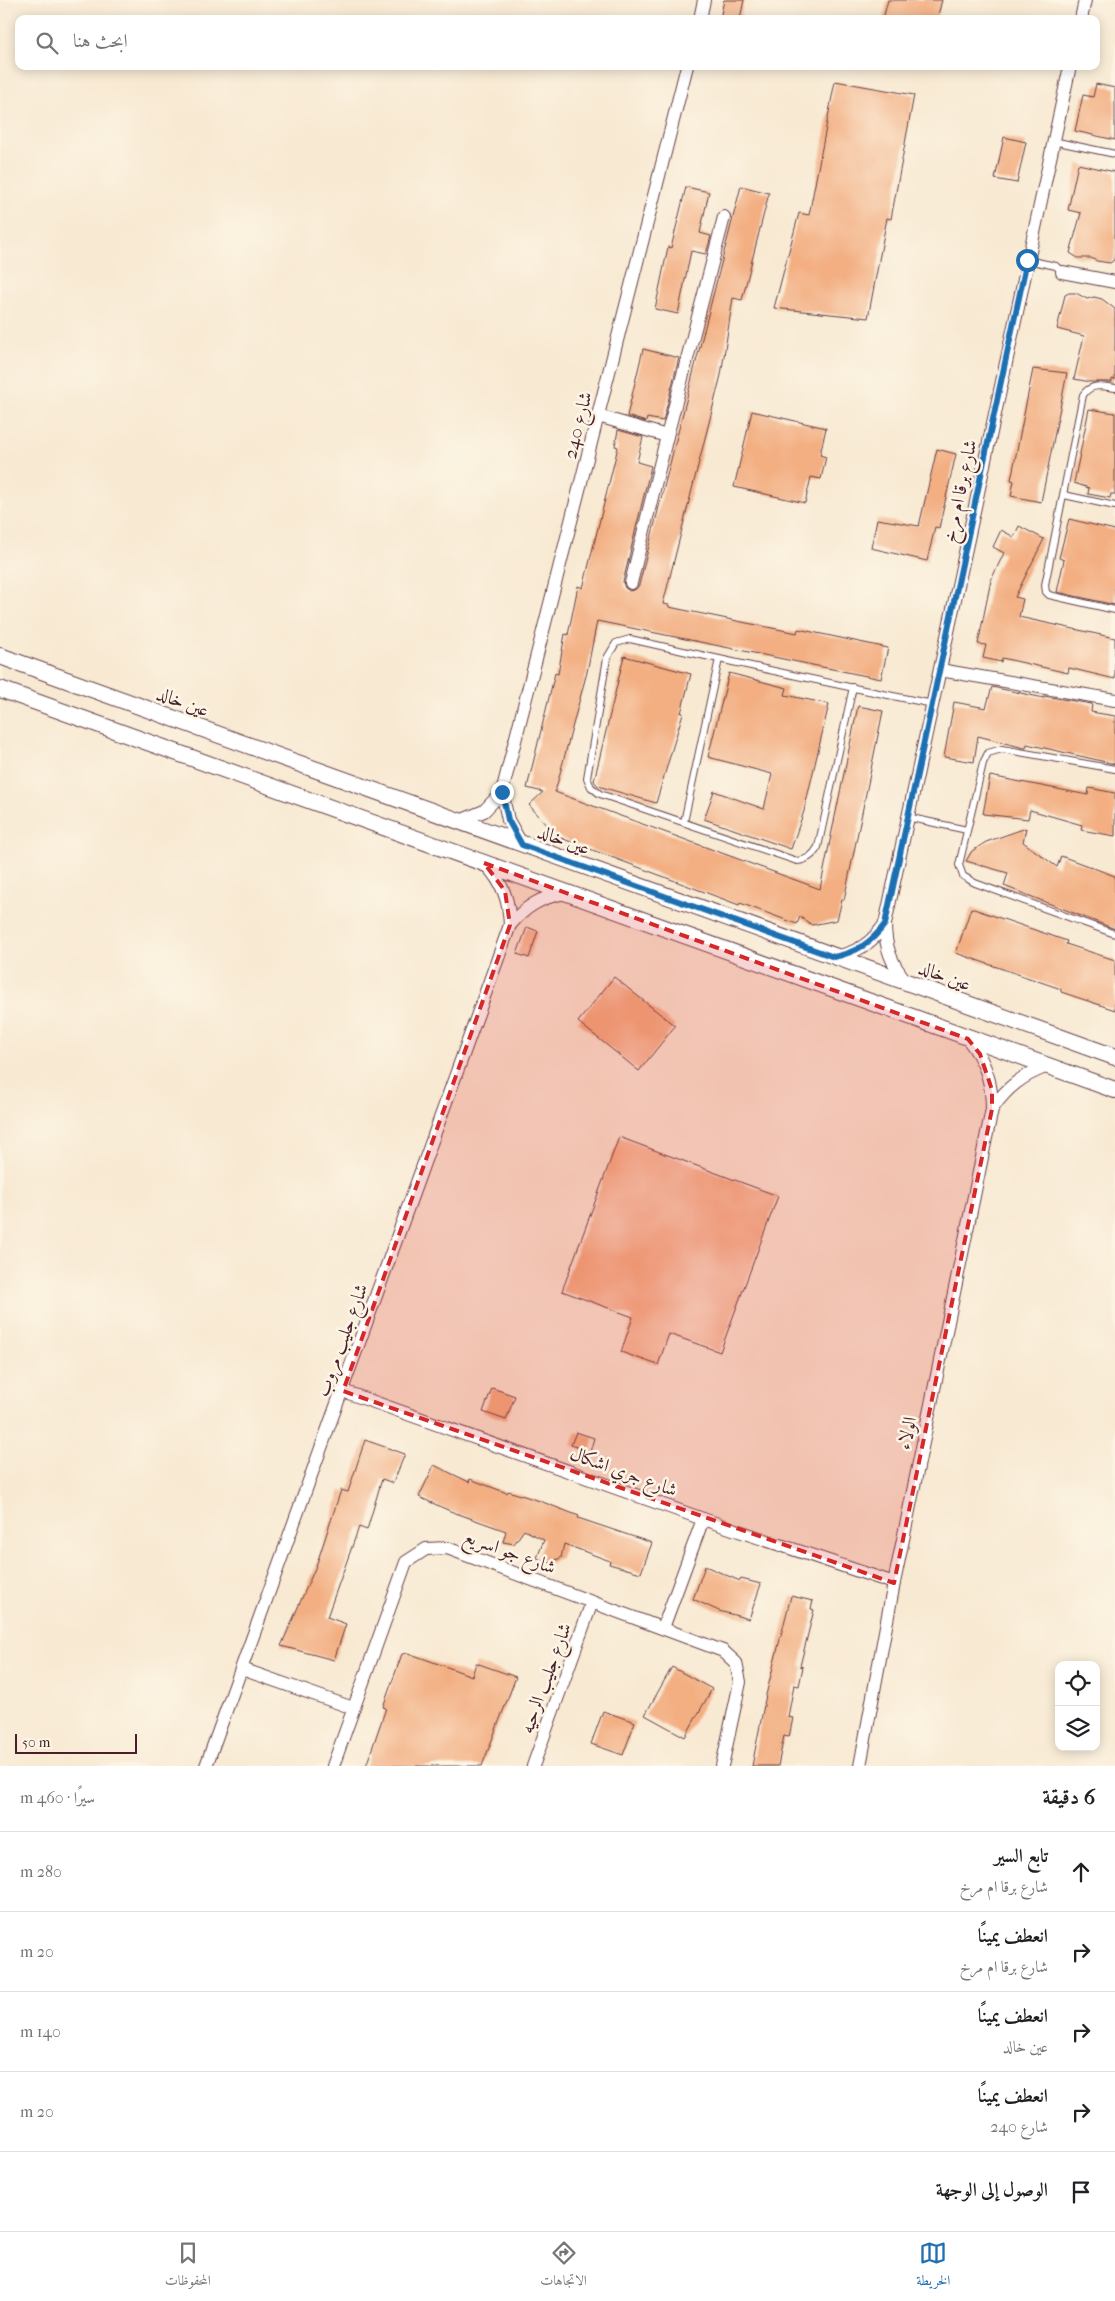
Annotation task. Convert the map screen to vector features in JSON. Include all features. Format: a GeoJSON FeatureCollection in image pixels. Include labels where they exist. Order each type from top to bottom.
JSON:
{"type":"FeatureCollection","features":[{"type":"Feature","properties":{"kind":"street"},"geometry":{"type":"LineString","coordinates":[[701,15],[704,0]]}},
{"type":"Feature","properties":{"kind":"street"},"geometry":{"type":"LineString","coordinates":[[1082,15],[1085,0]]}},
{"type":"Feature","properties":{"kind":"street","name":"شارع 240"},"geometry":{"type":"LineString","coordinates":[[522,845],[508,820],[502,792],[687,70]]}},
{"type":"Feature","properties":{"kind":"street","name":"شارع برقا ام مرخ"},"geometry":{"type":"LineString","coordinates":[[909,983],[897,971],[889,957],[885,940],[885,924],[1069,70]]}},
{"type":"Feature","properties":{"kind":"street"},"geometry":{"type":"LineString","coordinates":[[631,583],[724,217]]}},
{"type":"Feature","properties":{"kind":"street"},"geometry":{"type":"LineString","coordinates":[[1062,272],[1115,282]]}},
{"type":"Feature","properties":{"kind":"street"},"geometry":{"type":"LineString","coordinates":[[598,416],[667,436]]}},
{"type":"Feature","properties":{"kind":"street","name":"عين خالد"},"geometry":{"type":"LineString","coordinates":[[0,656],[1115,1057]]}},
{"type":"Feature","properties":{"kind":"street"},"geometry":{"type":"LineString","coordinates":[[940,670],[1115,700]]}},
{"type":"Feature","properties":{"kind":"street"},"geometry":{"type":"LineString","coordinates":[[0,689],[566,892],[968,1039],[1115,1090]]}},
{"type":"Feature","properties":{"kind":"street","name":"شارع 240"},"geometry":{"type":"LineString","coordinates":[[460,821],[484,811],[502,792]]}},
{"type":"Feature","properties":{"kind":"street","name":"شارع جليب مروب"},"geometry":{"type":"LineString","coordinates":[[206,1766],[510,925],[510,908],[505,891],[496,876],[484,863]]}},
{"type":"Feature","properties":{"kind":"street","name":"شارع جليب مروب"},"geometry":{"type":"LineString","coordinates":[[510,925],[521,912],[534,902],[550,895],[566,892]]}},
{"type":"Feature","properties":{"kind":"street","name":"شارع برقا ام مرخ"},"geometry":{"type":"LineString","coordinates":[[834,957],[850,954],[864,947],[876,937],[885,924]]}},
{"type":"Feature","properties":{"kind":"street","name":"الولاء"},"geometry":{"type":"LineString","coordinates":[[860,1766],[894,1583],[992,1109],[992,1090],[988,1071],[980,1054],[968,1039]]}},
{"type":"Feature","properties":{"kind":"street","name":"الولاء"},"geometry":{"type":"LineString","coordinates":[[992,1109],[1002,1094],[1016,1082],[1031,1072],[1048,1066]]}},
{"type":"Feature","properties":{"kind":"street","name":"شارع جري اشكال"},"geometry":{"type":"LineString","coordinates":[[343,1390],[703,1519],[894,1583]]}},
{"type":"Feature","properties":{"kind":"street"},"geometry":{"type":"LineString","coordinates":[[663,1628],[703,1519]]}},
{"type":"Feature","properties":{"kind":"street","name":"شارع جو اسريع"},"geometry":{"type":"LineString","coordinates":[[333,1766],[406,1562],[426,1549],[447,1548],[723,1651],[736,1664],[740,1682],[722,1766]]}},
{"type":"Feature","properties":{"kind":"street","name":"شارع جليب الرحيه"},"geometry":{"type":"LineString","coordinates":[[533,1766],[592,1602]]}},
{"type":"Feature","properties":{"kind":"street"},"geometry":{"type":"LineString","coordinates":[[242,1669],[353,1708]]}},
{"type":"Feature","properties":{"kind":"lane"},"geometry":{"type":"LineString","coordinates":[[1053,141],[1115,154]]}},
{"type":"Feature","properties":{"kind":"lane"},"geometry":{"type":"LineString","coordinates":[[1027,260],[1056,266],[1062,272]]}},
{"type":"Feature","properties":{"kind":"lane"},"geometry":{"type":"LineString","coordinates":[[1115,388],[1095,386],[1087,389],[1083,395],[1045,585],[1046,592],[1049,595],[1115,610]]}},
{"type":"Feature","properties":{"kind":"lane"},"geometry":{"type":"LineString","coordinates":[[1064,495],[1115,506]]}},
{"type":"Feature","properties":{"kind":"lane"},"geometry":{"type":"LineString","coordinates":[[853,687],[818,847],[810,857],[797,861],[600,794],[588,783],[587,778],[607,658],[616,644],[630,639],[719,660],[853,687],[933,704]]}},
{"type":"Feature","properties":{"kind":"lane"},"geometry":{"type":"LineString","coordinates":[[684,822],[719,660]]}},
{"type":"Feature","properties":{"kind":"lane"},"geometry":{"type":"LineString","coordinates":[[1115,769],[1002,749],[988,753],[983,763],[959,865],[963,876],[975,882],[1115,934]]}},
{"type":"Feature","properties":{"kind":"lane"},"geometry":{"type":"LineString","coordinates":[[907,817],[967,830]]}},
{"type":"Feature","properties":{"kind":"highlighted area"},"geometry":{"type":"Polygon","coordinates":[[[484,863],[968,1039],[980,1054],[992,1090],[992,1109],[894,1583],[343,1391],[510,925],[505,891],[484,863]]]}},
{"type":"Feature","properties":{"kind":"building"},"geometry":{"type":"Polygon","coordinates":[[[724,0],[744,0],[741,15],[721,15],[724,0]]]}},
{"type":"Feature","properties":{"kind":"building"},"geometry":{"type":"Polygon","coordinates":[[[888,0],[942,0],[938,15],[884,15],[888,0]]]}},
{"type":"Feature","properties":{"kind":"building"},"geometry":{"type":"Polygon","coordinates":[[[835,81],[914,95],[891,219],[887,218],[868,318],[774,308],[799,213],[809,215],[835,81]]]}},
{"type":"Feature","properties":{"kind":"building"},"geometry":{"type":"Polygon","coordinates":[[[1096,84],[1115,88],[1115,140],[1075,131],[1083,95],[1093,97],[1096,84]]]}},
{"type":"Feature","properties":{"kind":"building"},"geometry":{"type":"Polygon","coordinates":[[[1004,137],[1026,142],[1017,183],[995,179],[1004,137]]]}},
{"type":"Feature","properties":{"kind":"building"},"geometry":{"type":"Polygon","coordinates":[[[1078,164],[1115,172],[1115,253],[1114,260],[1110,263],[1091,258],[1078,258],[1070,253],[1081,213],[1068,210],[1078,164]]]}},
{"type":"Feature","properties":{"kind":"building"},"geometry":{"type":"Polygon","coordinates":[[[741,186],[769,193],[742,300],[733,298],[721,375],[663,604],[669,605],[669,607],[797,633],[798,629],[888,648],[881,679],[597,621],[587,672],[555,792],[820,889],[858,706],[883,711],[844,900],[842,900],[837,920],[812,925],[800,917],[797,924],[740,903],[739,905],[558,837],[529,805],[543,792],[527,788],[555,673],[558,674],[565,634],[568,635],[578,586],[583,588],[618,447],[615,446],[618,430],[643,437],[637,462],[651,466],[623,582],[625,588],[630,591],[636,589],[639,585],[741,186]]]}},
{"type":"Feature","properties":{"kind":"building"},"geometry":{"type":"Polygon","coordinates":[[[686,187],[709,192],[700,233],[711,236],[706,254],[691,251],[678,314],[655,309],[668,247],[671,248],[686,187]]]}},
{"type":"Feature","properties":{"kind":"building"},"geometry":{"type":"Polygon","coordinates":[[[1076,293],[1087,299],[1094,297],[1102,299],[1115,309],[1115,380],[1112,379],[1112,382],[1091,382],[1074,379],[1084,336],[1057,329],[1065,295],[1076,293]]]}},
{"type":"Feature","properties":{"kind":"building"},"geometry":{"type":"Polygon","coordinates":[[[643,349],[679,358],[663,421],[647,418],[646,422],[627,416],[643,349]]]}},
{"type":"Feature","properties":{"kind":"building"},"geometry":{"type":"Polygon","coordinates":[[[1033,369],[1067,373],[1041,502],[1011,496],[1014,481],[1011,480],[1033,369]]]}},
{"type":"Feature","properties":{"kind":"building"},"geometry":{"type":"Polygon","coordinates":[[[1089,409],[1115,413],[1115,494],[1111,494],[1110,498],[1088,494],[1089,488],[1074,483],[1089,409]]]}},
{"type":"Feature","properties":{"kind":"building"},"geometry":{"type":"Polygon","coordinates":[[[752,411],[826,428],[820,455],[826,457],[821,479],[811,477],[805,503],[734,487],[752,411]]]}},
{"type":"Feature","properties":{"kind":"building"},"geometry":{"type":"Polygon","coordinates":[[[937,449],[956,454],[939,528],[935,527],[927,561],[871,548],[877,519],[919,526],[937,449]]]}},
{"type":"Feature","properties":{"kind":"building"},"geometry":{"type":"Polygon","coordinates":[[[1069,519],[1115,530],[1115,605],[1057,592],[1064,560],[1059,558],[1069,519]]]}},
{"type":"Feature","properties":{"kind":"building"},"geometry":{"type":"Polygon","coordinates":[[[1019,526],[1044,539],[1015,597],[1023,599],[1019,617],[1115,638],[1115,679],[1069,668],[1068,673],[1002,658],[1001,662],[983,658],[986,645],[978,644],[991,580],[1004,553],[993,547],[1001,530],[1014,537],[1019,526]]]}},
{"type":"Feature","properties":{"kind":"building"},"geometry":{"type":"Polygon","coordinates":[[[624,656],[691,674],[681,713],[683,713],[656,803],[598,786],[594,781],[624,656]]]}},
{"type":"Feature","properties":{"kind":"building"},"geometry":{"type":"Polygon","coordinates":[[[729,673],[787,688],[785,695],[829,704],[804,811],[791,849],[704,819],[714,791],[764,809],[772,774],[708,757],[729,673]]]}},
{"type":"Feature","properties":{"kind":"building"},"geometry":{"type":"Polygon","coordinates":[[[992,687],[1044,698],[1044,696],[1092,704],[1091,712],[1115,716],[1115,764],[1027,744],[1026,748],[1024,748],[978,736],[974,762],[944,757],[954,702],[986,708],[992,687]]]}},
{"type":"Feature","properties":{"kind":"building"},"geometry":{"type":"Polygon","coordinates":[[[990,776],[1088,795],[1089,788],[1115,793],[1115,836],[1081,830],[1082,825],[1030,810],[1028,819],[983,814],[990,776]]]}},
{"type":"Feature","properties":{"kind":"building"},"geometry":{"type":"Polygon","coordinates":[[[1026,828],[1023,842],[1057,867],[1061,856],[1115,876],[1115,929],[1004,886],[1008,873],[966,861],[972,851],[986,842],[1026,828]]]}},
{"type":"Feature","properties":{"kind":"building"},"geometry":{"type":"Polygon","coordinates":[[[971,908],[1067,941],[1066,944],[1115,960],[1115,1010],[1061,992],[1061,989],[956,953],[971,908]]]}},
{"type":"Feature","properties":{"kind":"building"},"geometry":{"type":"Polygon","coordinates":[[[527,927],[538,931],[529,958],[517,954],[527,927]]]}},
{"type":"Feature","properties":{"kind":"building"},"geometry":{"type":"Polygon","coordinates":[[[614,977],[675,1026],[639,1071],[578,1022],[614,977]]]}},
{"type":"Feature","properties":{"kind":"building"},"geometry":{"type":"Polygon","coordinates":[[[619,1137],[778,1196],[720,1352],[669,1334],[658,1365],[621,1352],[633,1317],[562,1291],[619,1137]]]}},
{"type":"Feature","properties":{"kind":"building"},"geometry":{"type":"Polygon","coordinates":[[[492,1388],[515,1396],[506,1420],[483,1412],[492,1388]]]}},
{"type":"Feature","properties":{"kind":"building"},"geometry":{"type":"Polygon","coordinates":[[[576,1432],[594,1438],[590,1452],[571,1445],[576,1432]]]}},
{"type":"Feature","properties":{"kind":"building"},"geometry":{"type":"Polygon","coordinates":[[[365,1440],[405,1454],[393,1483],[382,1479],[367,1530],[359,1527],[327,1617],[346,1624],[334,1660],[281,1646],[316,1566],[341,1490],[348,1492],[365,1440]]]}},
{"type":"Feature","properties":{"kind":"building"},"geometry":{"type":"Polygon","coordinates":[[[434,1465],[469,1482],[470,1479],[507,1493],[508,1491],[540,1501],[579,1516],[578,1518],[652,1543],[641,1573],[609,1564],[610,1561],[564,1544],[561,1558],[551,1563],[537,1558],[544,1540],[524,1530],[514,1544],[503,1542],[506,1531],[450,1511],[419,1497],[434,1465]]]}},
{"type":"Feature","properties":{"kind":"building"},"geometry":{"type":"Polygon","coordinates":[[[705,1566],[740,1581],[741,1579],[761,1584],[749,1619],[719,1611],[693,1599],[705,1566]]]}},
{"type":"Feature","properties":{"kind":"building"},"geometry":{"type":"Polygon","coordinates":[[[791,1596],[813,1601],[811,1609],[814,1610],[800,1666],[803,1667],[799,1686],[794,1685],[788,1717],[793,1718],[789,1737],[784,1736],[778,1766],[752,1766],[766,1695],[791,1596]]]}},
{"type":"Feature","properties":{"kind":"building"},"geometry":{"type":"Polygon","coordinates":[[[408,1653],[472,1676],[476,1663],[516,1677],[482,1766],[366,1766],[386,1708],[383,1707],[402,1654],[408,1653]]]}},
{"type":"Feature","properties":{"kind":"building"},"geometry":{"type":"Polygon","coordinates":[[[672,1667],[712,1689],[685,1737],[645,1715],[672,1667]]]}},
{"type":"Feature","properties":{"kind":"building"},"geometry":{"type":"Polygon","coordinates":[[[603,1711],[635,1722],[623,1755],[591,1744],[603,1711]]]}},
{"type":"Feature","properties":{"kind":"route"},"geometry":{"type":"LineString","coordinates":[[502,792],[508,820],[522,845],[834,957],[850,954],[864,947],[876,937],[885,924],[1027,260]]}}]}
